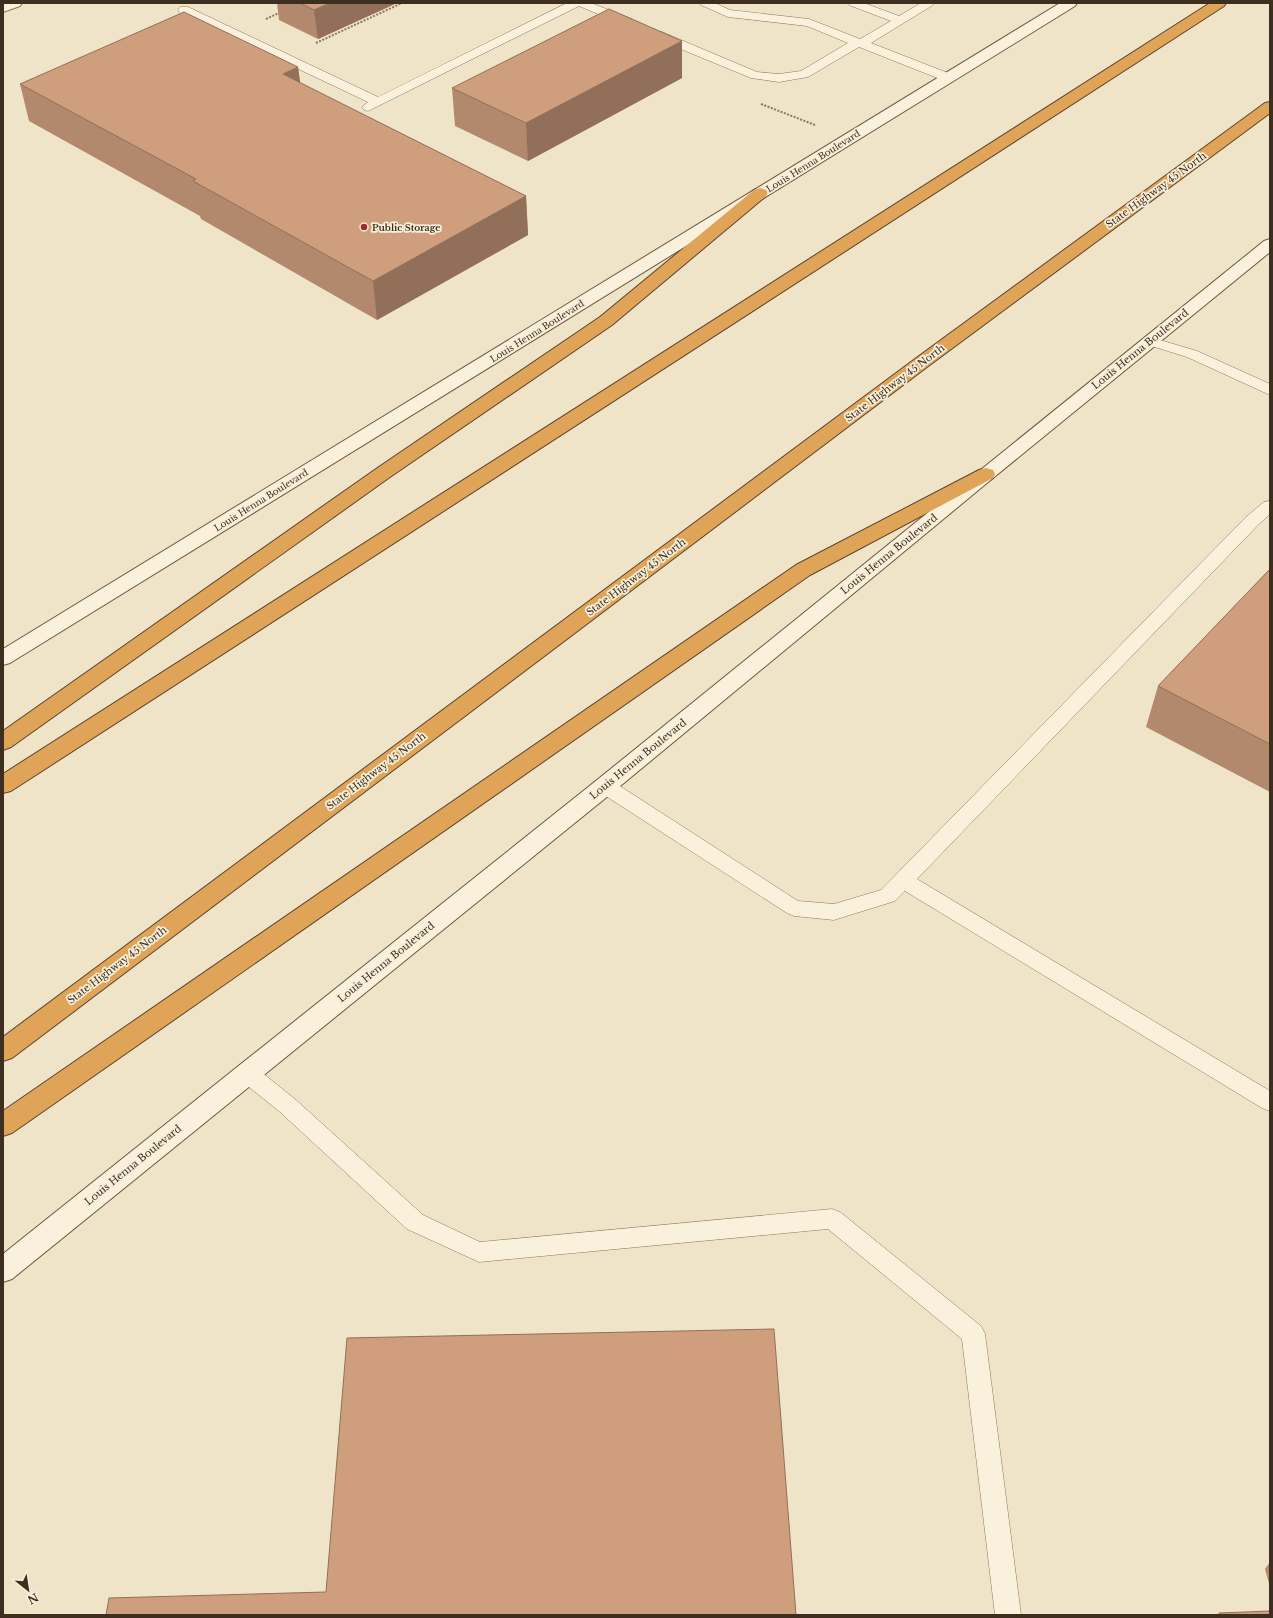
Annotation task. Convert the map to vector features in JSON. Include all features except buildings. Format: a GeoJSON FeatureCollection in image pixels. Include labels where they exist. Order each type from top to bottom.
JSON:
{"type":"FeatureCollection","features":[{"type":"Feature","properties":{"kind":"highway"},"geometry":{"type":"LineString","coordinates":[[3,785],[1219,3]]}},
{"type":"Feature","properties":{"kind":"highway","name":"State Highway 45 North"},"geometry":{"type":"LineString","coordinates":[[3,1051],[928,359],[1270,106]]}},
{"type":"Feature","properties":{"kind":"highway"},"geometry":{"type":"LineString","coordinates":[[3,742],[382,473],[606,321],[760,193]]}},
{"type":"Feature","properties":{"kind":"highway"},"geometry":{"type":"LineString","coordinates":[[3,1125],[803,570],[986,474]]}},
{"type":"Feature","properties":{"kind":"main road"},"geometry":{"type":"LineString","coordinates":[[3,8],[15,3]]}},
{"type":"Feature","properties":{"kind":"main road","name":"Louis Henna Boulevard"},"geometry":{"type":"LineString","coordinates":[[3,658],[1070,3]]}},
{"type":"Feature","properties":{"kind":"main road","name":"Louis Henna Boulevard"},"geometry":{"type":"LineString","coordinates":[[3,1270],[605,786],[1270,244]]}},
{"type":"Feature","properties":{"kind":"lane"},"geometry":{"type":"LineString","coordinates":[[184,10],[373,105],[576,3]]}},
{"type":"Feature","properties":{"kind":"lane"},"geometry":{"type":"LineString","coordinates":[[581,3],[755,75],[779,78],[804,74],[929,3]]}},
{"type":"Feature","properties":{"kind":"lane"},"geometry":{"type":"LineString","coordinates":[[705,3],[728,13],[809,23],[949,78]]}},
{"type":"Feature","properties":{"kind":"lane"},"geometry":{"type":"LineString","coordinates":[[853,3],[900,20]]}},
{"type":"Feature","properties":{"kind":"lane"},"geometry":{"type":"LineString","coordinates":[[204,32],[218,26]]}},
{"type":"Feature","properties":{"kind":"lane"},"geometry":{"type":"LineString","coordinates":[[1150,341],[1192,354],[1266,386]]}},
{"type":"Feature","properties":{"kind":"lane"},"geometry":{"type":"LineString","coordinates":[[605,786],[794,908],[834,912],[888,896],[1252,521],[1270,506]]}},
{"type":"Feature","properties":{"kind":"lane"},"geometry":{"type":"LineString","coordinates":[[903,880],[1270,1102]]}},
{"type":"Feature","properties":{"kind":"lane"},"geometry":{"type":"LineString","coordinates":[[248,1073],[288,1106],[380,1188],[415,1222],[479,1252],[832,1219],[974,1334],[1008,1615]]}},
{"type":"Feature","properties":{"kind":"path"},"geometry":{"type":"LineString","coordinates":[[314,44],[402,3]]}},
{"type":"Feature","properties":{"kind":"path"},"geometry":{"type":"LineString","coordinates":[[270,24],[263,21],[282,12]]}},
{"type":"Feature","properties":{"kind":"place","name":"Public Storage"},"geometry":{"type":"Point","coordinates":[364,227]}}]}
